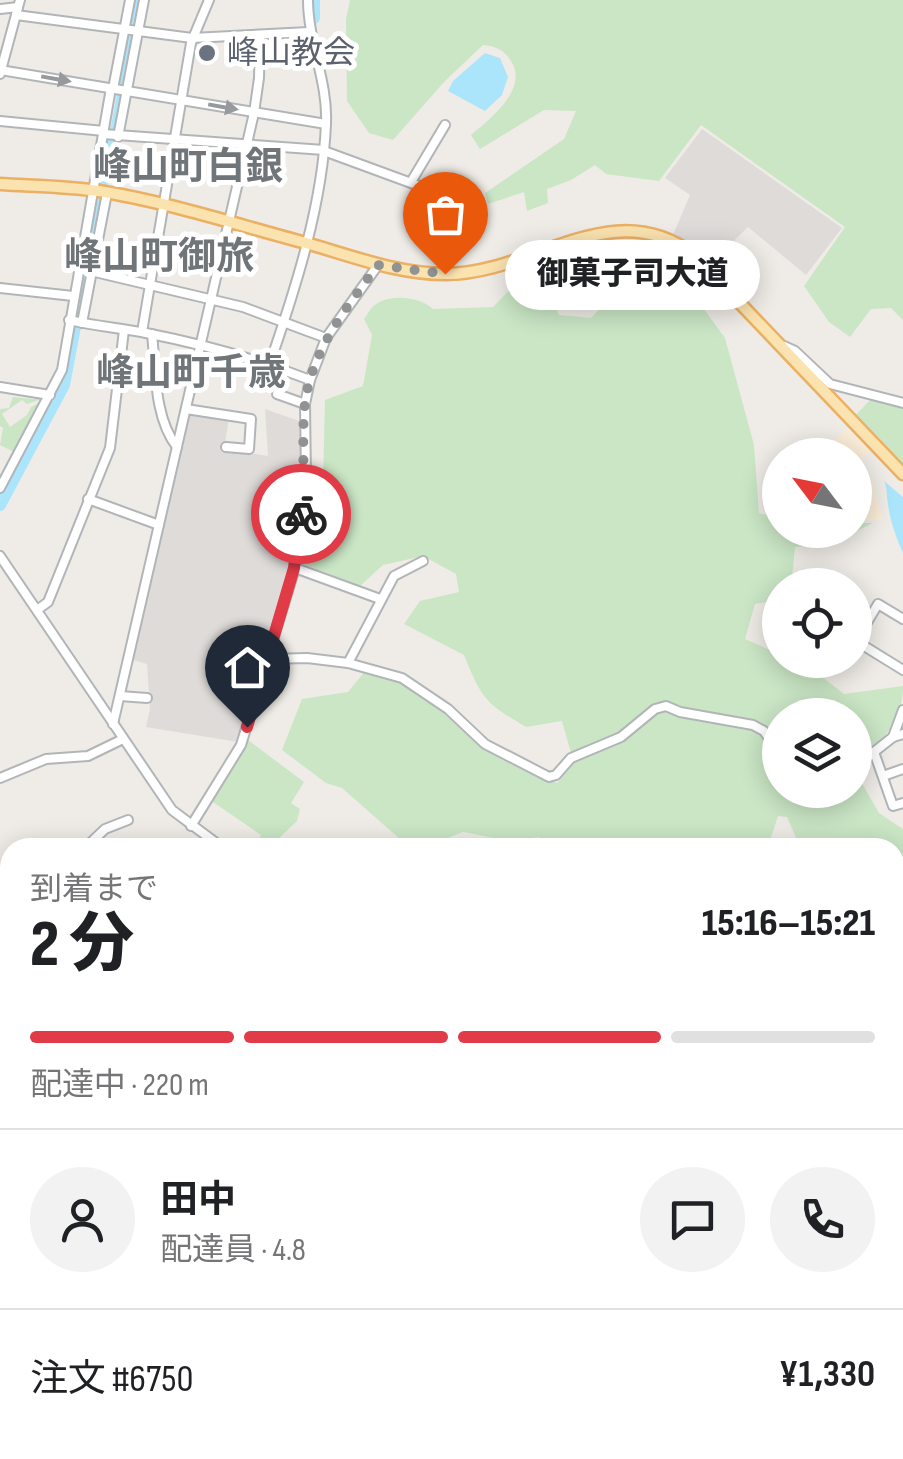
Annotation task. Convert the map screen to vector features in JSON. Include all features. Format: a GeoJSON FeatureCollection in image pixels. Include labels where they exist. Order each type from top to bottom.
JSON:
{"type":"FeatureCollection","features":[{"type":"Feature","properties":{"kind":"main road"},"geometry":{"type":"LineString","coordinates":[[0,184],[100,191],[412,272],[470,273],[620,230],[670,238],[693,254],[903,474]]}},
{"type":"Feature","properties":{"kind":"street"},"geometry":{"type":"LineString","coordinates":[[130,0],[131,32]]}},
{"type":"Feature","properties":{"kind":"street"},"geometry":{"type":"LineString","coordinates":[[0,488],[62,370],[76,322],[118,90],[131,32],[144,0]]}},
{"type":"Feature","properties":{"kind":"street"},"geometry":{"type":"LineString","coordinates":[[177,447],[167,434],[162,415],[147,333],[148,285],[192,38],[209,0]]}},
{"type":"Feature","properties":{"kind":"street"},"geometry":{"type":"LineString","coordinates":[[270,363],[284,321],[324,150],[326,124],[308,0]]}},
{"type":"Feature","properties":{"kind":"street"},"geometry":{"type":"LineString","coordinates":[[18,8],[0,71],[326,124]]}},
{"type":"Feature","properties":{"kind":"street"},"geometry":{"type":"LineString","coordinates":[[0,9],[18,8],[131,32],[192,38],[310,32]]}},
{"type":"Feature","properties":{"kind":"street"},"geometry":{"type":"LineString","coordinates":[[113,724],[254,113],[260,36]]}},
{"type":"Feature","properties":{"kind":"street"},"geometry":{"type":"LineString","coordinates":[[109,135],[118,90]]}},
{"type":"Feature","properties":{"kind":"street"},"geometry":{"type":"LineString","coordinates":[[0,121],[176,142],[324,150],[441,194]]}},
{"type":"Feature","properties":{"kind":"street"},"geometry":{"type":"LineString","coordinates":[[411,182],[446,125]]}},
{"type":"Feature","properties":{"kind":"street"},"geometry":{"type":"LineString","coordinates":[[76,322],[73,296],[85,270],[100,191]]}},
{"type":"Feature","properties":{"kind":"street"},"geometry":{"type":"LineString","coordinates":[[191,826],[241,745],[294,568],[306,478],[305,404],[310,380],[326,338],[378,265]]}},
{"type":"Feature","properties":{"kind":"street"},"geometry":{"type":"LineString","coordinates":[[85,270],[212,299],[326,338]]}},
{"type":"Feature","properties":{"kind":"street"},"geometry":{"type":"LineString","coordinates":[[0,288],[73,296]]}},
{"type":"Feature","properties":{"kind":"street"},"geometry":{"type":"LineString","coordinates":[[76,322],[147,333],[270,363],[310,380]]}},
{"type":"Feature","properties":{"kind":"street"},"geometry":{"type":"LineString","coordinates":[[37,610],[48,602],[110,448],[124,330]]}},
{"type":"Feature","properties":{"kind":"street"},"geometry":{"type":"LineString","coordinates":[[783,346],[795,351],[830,384],[903,404]]}},
{"type":"Feature","properties":{"kind":"street"},"geometry":{"type":"LineString","coordinates":[[285,370],[277,394],[305,404]]}},
{"type":"Feature","properties":{"kind":"street"},"geometry":{"type":"LineString","coordinates":[[0,387],[50,394]]}},
{"type":"Feature","properties":{"kind":"street"},"geometry":{"type":"LineString","coordinates":[[186,409],[251,419],[250,449],[226,447]]}},
{"type":"Feature","properties":{"kind":"street"},"geometry":{"type":"LineString","coordinates":[[88,499],[159,524]]}},
{"type":"Feature","properties":{"kind":"street"},"geometry":{"type":"LineString","coordinates":[[0,556],[172,810],[208,838]]}},
{"type":"Feature","properties":{"kind":"street"},"geometry":{"type":"LineString","coordinates":[[348,663],[394,576],[423,561]]}},
{"type":"Feature","properties":{"kind":"street"},"geometry":{"type":"LineString","coordinates":[[294,568],[380,599]]}},
{"type":"Feature","properties":{"kind":"street"},"geometry":{"type":"LineString","coordinates":[[903,619],[878,604],[856,641],[903,670]]}},
{"type":"Feature","properties":{"kind":"street"},"geometry":{"type":"LineString","coordinates":[[268,658],[348,663],[402,678],[448,708],[485,744],[549,777],[556,775],[571,758],[621,737],[654,709],[666,706],[762,730]]}},
{"type":"Feature","properties":{"kind":"street"},"geometry":{"type":"LineString","coordinates":[[120,696],[148,698]]}},
{"type":"Feature","properties":{"kind":"street"},"geometry":{"type":"LineString","coordinates":[[893,737],[903,710]]}},
{"type":"Feature","properties":{"kind":"street"},"geometry":{"type":"LineString","coordinates":[[903,734],[874,752],[893,806],[903,803]]}},
{"type":"Feature","properties":{"kind":"street"},"geometry":{"type":"LineString","coordinates":[[0,778],[46,759],[88,756],[123,739]]}},
{"type":"Feature","properties":{"kind":"street"},"geometry":{"type":"LineString","coordinates":[[882,776],[903,769]]}},
{"type":"Feature","properties":{"kind":"street"},"geometry":{"type":"LineString","coordinates":[[96,838],[128,820]]}},
{"type":"Feature","properties":{"kind":"shaded area"},"geometry":{"type":"Polygon","coordinates":[[[702,129],[842,228],[806,275],[748,227],[710,264],[673,235],[690,195],[665,178],[702,129]]]}},
{"type":"Feature","properties":{"kind":"shaded area"},"geometry":{"type":"Polygon","coordinates":[[[265,409],[302,422],[304,477],[291,572],[238,742],[146,727],[150,709],[147,664],[133,660],[188,414],[192,411],[229,418],[224,449],[268,456],[265,409]]]}},
{"type":"Feature","properties":{"kind":"green space"},"geometry":{"type":"Polygon","coordinates":[[[350,0],[903,0],[903,320],[891,308],[871,309],[850,337],[829,322],[804,286],[845,227],[701,125],[659,181],[606,174],[595,165],[547,189],[548,203],[527,211],[524,192],[488,204],[485,193],[564,139],[576,111],[544,110],[480,149],[471,135],[505,102],[515,82],[508,57],[499,49],[483,45],[393,140],[369,133],[347,101],[346,19],[350,0]]]}},
{"type":"Feature","properties":{"kind":"green space"},"geometry":{"type":"Polygon","coordinates":[[[644,256],[672,265],[725,338],[754,445],[762,548],[795,548],[793,568],[762,568],[762,603],[755,604],[745,639],[762,646],[762,678],[823,678],[844,694],[903,686],[895,720],[872,749],[872,698],[762,698],[762,808],[872,808],[872,801],[879,813],[903,829],[903,838],[796,838],[787,817],[778,816],[771,838],[494,838],[463,832],[448,838],[399,838],[342,788],[326,783],[282,750],[302,699],[348,692],[366,670],[401,680],[446,710],[481,748],[504,761],[557,783],[574,764],[562,721],[526,727],[512,719],[486,698],[464,655],[404,624],[420,601],[459,592],[456,574],[423,556],[383,565],[360,586],[301,563],[311,491],[323,482],[325,400],[363,386],[372,335],[364,319],[373,306],[405,298],[433,309],[493,307],[524,278],[532,276],[550,284],[560,295],[553,301],[559,315],[591,318],[612,295],[618,259],[644,256]]]}},
{"type":"Feature","properties":{"kind":"green space"},"geometry":{"type":"Polygon","coordinates":[[[13,397],[44,398],[27,404],[22,400],[2,414],[10,427],[43,401],[16,453],[0,445],[0,409],[9,408],[13,397]]]}},
{"type":"Feature","properties":{"kind":"green space"},"geometry":{"type":"Polygon","coordinates":[[[872,398],[903,406],[903,466],[855,416],[872,398]]]}},
{"type":"Feature","properties":{"kind":"green space"},"geometry":{"type":"Polygon","coordinates":[[[248,740],[304,782],[291,803],[300,809],[297,821],[279,838],[259,838],[261,835],[210,800],[248,740]]]}},
{"type":"Feature","properties":{"kind":"sand"},"geometry":{"type":"Polygon","coordinates":[[[850,425],[863,438],[837,438],[850,425]]]}},
{"type":"Feature","properties":{"kind":"sand"},"geometry":{"type":"Polygon","coordinates":[[[872,482],[873,483],[883,520],[872,520],[872,482]]]}},
{"type":"Feature","properties":{"kind":"water"},"geometry":{"type":"Polygon","coordinates":[[[134,0],[140,0],[109,159],[105,159],[134,0]]]}},
{"type":"Feature","properties":{"kind":"water"},"geometry":{"type":"Polygon","coordinates":[[[485,53],[500,58],[508,77],[502,95],[485,111],[448,91],[453,81],[485,53]]]}},
{"type":"Feature","properties":{"kind":"water"},"geometry":{"type":"Polygon","coordinates":[[[884,481],[903,497],[903,553],[892,523],[884,481]]]}},
{"type":"Feature","properties":{"kind":"waterway"},"geometry":{"type":"LineString","coordinates":[[314,0],[314,18]]}},
{"type":"Feature","properties":{"kind":"waterway"},"geometry":{"type":"LineString","coordinates":[[0,505],[64,385],[110,142]]}},
{"type":"Feature","properties":{"kind":"way so far"},"geometry":{"type":"LineString","coordinates":[[301,514],[306,478],[305,404],[326,338],[378,265],[445,274]]}},
{"type":"Feature","properties":{"kind":"place","name":"峰山教会"},"geometry":{"type":"Point","coordinates":[207,53]}},
{"type":"Feature","properties":{"kind":"place","name":"御菓子司大道"},"geometry":{"type":"Point","coordinates":[445,274]}},
{"type":"Feature","properties":{"kind":"district","name":"峰山町白銀"},"geometry":{"type":"Point","coordinates":[188,167]}},
{"type":"Feature","properties":{"kind":"district","name":"峰山町御旅"},"geometry":{"type":"Point","coordinates":[159,257]}},
{"type":"Feature","properties":{"kind":"district","name":"峰山町千歳"},"geometry":{"type":"Point","coordinates":[191,373]}},
{"type":"Feature","properties":{"kind":"route"},"geometry":{"type":"LineString","coordinates":[[247,727],[294,568],[301,514]]}}]}
